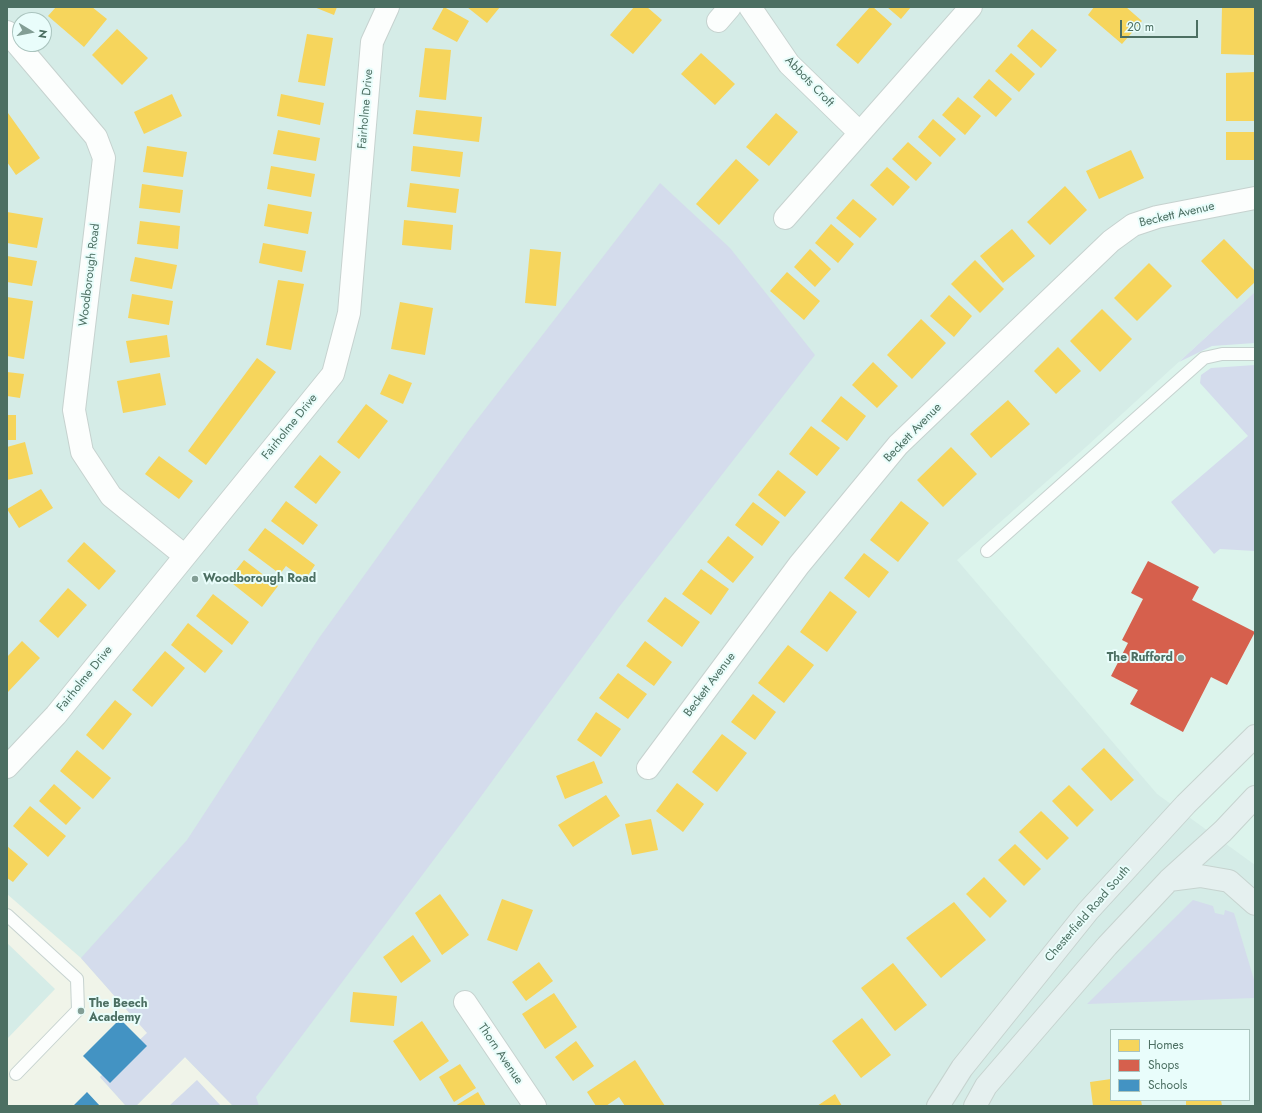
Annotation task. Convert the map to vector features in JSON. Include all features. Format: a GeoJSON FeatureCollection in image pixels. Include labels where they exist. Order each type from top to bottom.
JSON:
{"type":"FeatureCollection","features":[{"type":"Feature","properties":{"kind":"main road","name":"Chesterfield Road South"},"geometry":{"type":"LineString","coordinates":[[938,1106],[962,1068],[1088,911],[1186,804],[1255,736]]}},
{"type":"Feature","properties":{"kind":"main road"},"geometry":{"type":"LineString","coordinates":[[974,1106],[986,1086],[1102,952],[1169,880],[1223,831],[1255,797]]}},
{"type":"Feature","properties":{"kind":"main road"},"geometry":{"type":"LineString","coordinates":[[1169,880],[1200,876],[1229,881],[1255,904]]}},
{"type":"Feature","properties":{"kind":"street","name":"Fairholme Drive"},"geometry":{"type":"LineString","coordinates":[[7,767],[56,715],[333,374],[349,314],[372,42],[388,7]]}},
{"type":"Feature","properties":{"kind":"street","name":"Abbots Croft"},"geometry":{"type":"LineString","coordinates":[[750,7],[789,64],[860,133]]}},
{"type":"Feature","properties":{"kind":"street"},"geometry":{"type":"LineString","coordinates":[[785,218],[971,7]]}},
{"type":"Feature","properties":{"kind":"street","name":"Woodborough Road"},"geometry":{"type":"LineString","coordinates":[[7,32],[96,137],[104,158],[74,410],[82,452],[112,496],[185,556]]}},
{"type":"Feature","properties":{"kind":"street","name":"Beckett Avenue"},"geometry":{"type":"LineString","coordinates":[[648,768],[799,565],[898,445],[1111,241],[1132,225],[1157,217],[1255,198]]}},
{"type":"Feature","properties":{"kind":"street","name":"Thorn Avenue"},"geometry":{"type":"LineString","coordinates":[[465,1002],[535,1106]]}},
{"type":"Feature","properties":{"kind":"lane"},"geometry":{"type":"LineString","coordinates":[[987,551],[1204,358],[1222,354],[1255,354]]}},
{"type":"Feature","properties":{"kind":"lane"},"geometry":{"type":"LineString","coordinates":[[7,914],[77,979],[78,1010],[16,1074]]}},
{"type":"Feature","properties":{"kind":"shaded area"},"geometry":{"type":"Polygon","coordinates":[[[7,7],[1255,7],[1255,1106],[7,1106],[7,7]]]}},
{"type":"Feature","properties":{"kind":"shaded area"},"geometry":{"type":"Polygon","coordinates":[[[660,183],[730,248],[815,355],[619,607],[474,806],[256,1097],[259,1106],[233,1106],[185,1057],[136,1106],[126,1106],[100,1077],[147,1033],[81,958],[187,840],[319,638],[469,430],[660,183]]]}},
{"type":"Feature","properties":{"kind":"shaded area"},"geometry":{"type":"Polygon","coordinates":[[[1255,292],[1255,865],[1157,794],[957,560],[1087,446],[1255,292]]]}},
{"type":"Feature","properties":{"kind":"shaded area"},"geometry":{"type":"Polygon","coordinates":[[[1255,292],[1255,343],[1212,346],[1179,362],[1255,292]]]}},
{"type":"Feature","properties":{"kind":"shaded area"},"geometry":{"type":"Polygon","coordinates":[[[1255,365],[1255,551],[1220,549],[1214,554],[1171,502],[1248,436],[1200,383],[1201,375],[1211,368],[1255,365]]]}},
{"type":"Feature","properties":{"kind":"shaded area","name":"The Beech Academy"},"geometry":{"type":"Polygon","coordinates":[[[7,894],[81,958],[148,1033],[100,1077],[126,1106],[7,1106],[7,1039],[55,989],[7,943],[7,894]]]}},
{"type":"Feature","properties":{"kind":"shaded area"},"geometry":{"type":"Polygon","coordinates":[[[1193,900],[1213,906],[1215,913],[1224,915],[1225,910],[1234,913],[1255,983],[1255,998],[1087,1004],[1193,900]]]}},
{"type":"Feature","properties":{"kind":"shaded area"},"geometry":{"type":"Polygon","coordinates":[[[185,1057],[233,1106],[136,1106],[185,1057]]]}},
{"type":"Feature","properties":{"kind":"shaded area"},"geometry":{"type":"Polygon","coordinates":[[[197,1080],[221,1106],[169,1106],[197,1080]]]}},
{"type":"Feature","properties":{"kind":"building: Homes"},"geometry":{"type":"Polygon","coordinates":[[[56,7],[92,7],[107,19],[84,47],[52,19],[52,12],[56,7]]]}},
{"type":"Feature","properties":{"kind":"building: Homes"},"geometry":{"type":"Polygon","coordinates":[[[314,7],[337,7],[334,15],[314,7]]]}},
{"type":"Feature","properties":{"kind":"building: Homes"},"geometry":{"type":"Polygon","coordinates":[[[444,7],[469,21],[457,42],[432,29],[444,7]]]}},
{"type":"Feature","properties":{"kind":"building: Homes"},"geometry":{"type":"Polygon","coordinates":[[[467,7],[500,7],[487,23],[467,7]]]}},
{"type":"Feature","properties":{"kind":"building: Homes"},"geometry":{"type":"Polygon","coordinates":[[[634,7],[647,7],[662,20],[633,54],[610,35],[634,7]]]}},
{"type":"Feature","properties":{"kind":"building: Homes"},"geometry":{"type":"Polygon","coordinates":[[[870,7],[873,7],[892,24],[858,64],[836,45],[870,7]]]}},
{"type":"Feature","properties":{"kind":"building: Homes"},"geometry":{"type":"Polygon","coordinates":[[[887,7],[911,7],[901,19],[887,7]]]}},
{"type":"Feature","properties":{"kind":"building: Homes"},"geometry":{"type":"Polygon","coordinates":[[[1094,7],[1126,7],[1142,21],[1122,44],[1088,15],[1094,7]]]}},
{"type":"Feature","properties":{"kind":"building: Homes"},"geometry":{"type":"Polygon","coordinates":[[[1222,7],[1255,7],[1254,55],[1221,54],[1222,7]]]}},
{"type":"Feature","properties":{"kind":"building: Homes"},"geometry":{"type":"Polygon","coordinates":[[[117,29],[148,58],[122,85],[92,55],[117,29]]]}},
{"type":"Feature","properties":{"kind":"building: Homes"},"geometry":{"type":"Polygon","coordinates":[[[1032,29],[1057,50],[1041,68],[1017,46],[1032,29]]]}},
{"type":"Feature","properties":{"kind":"building: Homes"},"geometry":{"type":"Polygon","coordinates":[[[307,34],[333,38],[325,86],[298,82],[307,34]]]}},
{"type":"Feature","properties":{"kind":"building: Homes"},"geometry":{"type":"Polygon","coordinates":[[[425,48],[451,50],[446,100],[419,97],[425,48]]]}},
{"type":"Feature","properties":{"kind":"building: Homes"},"geometry":{"type":"Polygon","coordinates":[[[701,53],[735,84],[715,105],[681,74],[701,53]]]}},
{"type":"Feature","properties":{"kind":"building: Homes"},"geometry":{"type":"Polygon","coordinates":[[[1011,53],[1035,74],[1019,92],[995,71],[1011,53]]]}},
{"type":"Feature","properties":{"kind":"building: Homes"},"geometry":{"type":"Polygon","coordinates":[[[1255,72],[1255,121],[1226,121],[1226,73],[1255,72]]]}},
{"type":"Feature","properties":{"kind":"building: Homes"},"geometry":{"type":"Polygon","coordinates":[[[989,79],[1012,99],[996,117],[973,97],[989,79]]]}},
{"type":"Feature","properties":{"kind":"building: Homes"},"geometry":{"type":"Polygon","coordinates":[[[172,94],[182,116],[144,134],[134,112],[172,94]]]}},
{"type":"Feature","properties":{"kind":"building: Homes"},"geometry":{"type":"Polygon","coordinates":[[[281,94],[324,103],[320,125],[277,116],[281,94]]]}},
{"type":"Feature","properties":{"kind":"building: Homes"},"geometry":{"type":"Polygon","coordinates":[[[958,97],[981,116],[965,135],[942,115],[958,97]]]}},
{"type":"Feature","properties":{"kind":"building: Homes"},"geometry":{"type":"Polygon","coordinates":[[[416,110],[482,117],[479,142],[413,134],[416,110]]]}},
{"type":"Feature","properties":{"kind":"building: Homes"},"geometry":{"type":"Polygon","coordinates":[[[8,113],[40,158],[16,175],[7,162],[8,113]]]}},
{"type":"Feature","properties":{"kind":"building: Homes"},"geometry":{"type":"Polygon","coordinates":[[[776,113],[798,132],[769,166],[746,147],[776,113]]]}},
{"type":"Feature","properties":{"kind":"building: Homes"},"geometry":{"type":"Polygon","coordinates":[[[933,119],[956,139],[940,157],[918,137],[933,119]]]}},
{"type":"Feature","properties":{"kind":"building: Homes"},"geometry":{"type":"Polygon","coordinates":[[[278,130],[320,138],[316,161],[273,154],[278,130]]]}},
{"type":"Feature","properties":{"kind":"building: Homes"},"geometry":{"type":"Polygon","coordinates":[[[1226,132],[1255,132],[1255,160],[1226,160],[1226,132]]]}},
{"type":"Feature","properties":{"kind":"building: Homes"},"geometry":{"type":"Polygon","coordinates":[[[908,142],[932,163],[916,181],[892,159],[908,142]]]}},
{"type":"Feature","properties":{"kind":"building: Homes"},"geometry":{"type":"Polygon","coordinates":[[[147,146],[187,152],[183,177],[143,172],[147,146]]]}},
{"type":"Feature","properties":{"kind":"building: Homes"},"geometry":{"type":"Polygon","coordinates":[[[413,146],[463,152],[460,177],[411,171],[413,146]]]}},
{"type":"Feature","properties":{"kind":"building: Homes"},"geometry":{"type":"Polygon","coordinates":[[[1131,150],[1144,178],[1099,199],[1086,171],[1131,150]]]}},
{"type":"Feature","properties":{"kind":"building: Homes"},"geometry":{"type":"Polygon","coordinates":[[[736,159],[759,180],[719,225],[696,204],[736,159]]]}},
{"type":"Feature","properties":{"kind":"building: Homes"},"geometry":{"type":"Polygon","coordinates":[[[271,166],[315,174],[311,197],[267,189],[271,166]]]}},
{"type":"Feature","properties":{"kind":"building: Homes"},"geometry":{"type":"Polygon","coordinates":[[[887,167],[910,187],[893,206],[870,185],[887,167]]]}},
{"type":"Feature","properties":{"kind":"building: Homes"},"geometry":{"type":"Polygon","coordinates":[[[410,183],[459,189],[456,213],[407,207],[410,183]]]}},
{"type":"Feature","properties":{"kind":"building: Homes"},"geometry":{"type":"Polygon","coordinates":[[[142,184],[183,190],[180,213],[139,208],[142,184]]]}},
{"type":"Feature","properties":{"kind":"building: Homes"},"geometry":{"type":"Polygon","coordinates":[[[1065,186],[1087,210],[1050,245],[1027,222],[1065,186]]]}},
{"type":"Feature","properties":{"kind":"building: Homes"},"geometry":{"type":"Polygon","coordinates":[[[853,199],[877,219],[860,238],[836,218],[853,199]]]}},
{"type":"Feature","properties":{"kind":"building: Homes"},"geometry":{"type":"Polygon","coordinates":[[[268,204],[312,212],[308,234],[264,226],[268,204]]]}},
{"type":"Feature","properties":{"kind":"building: Homes"},"geometry":{"type":"Polygon","coordinates":[[[7,212],[43,218],[37,248],[7,243],[7,212]]]}},
{"type":"Feature","properties":{"kind":"building: Homes"},"geometry":{"type":"Polygon","coordinates":[[[404,220],[453,225],[451,250],[402,245],[404,220]]]}},
{"type":"Feature","properties":{"kind":"building: Homes"},"geometry":{"type":"Polygon","coordinates":[[[140,221],[180,226],[178,249],[137,244],[140,221]]]}},
{"type":"Feature","properties":{"kind":"building: Homes"},"geometry":{"type":"Polygon","coordinates":[[[831,224],[854,244],[838,263],[815,243],[831,224]]]}},
{"type":"Feature","properties":{"kind":"building: Homes"},"geometry":{"type":"Polygon","coordinates":[[[1012,229],[1035,256],[1003,283],[980,256],[1012,229]]]}},
{"type":"Feature","properties":{"kind":"building: Homes"},"geometry":{"type":"Polygon","coordinates":[[[1224,239],[1255,271],[1255,282],[1237,299],[1201,261],[1224,239]]]}},
{"type":"Feature","properties":{"kind":"building: Homes"},"geometry":{"type":"Polygon","coordinates":[[[263,243],[306,251],[302,272],[259,263],[263,243]]]}},
{"type":"Feature","properties":{"kind":"building: Homes"},"geometry":{"type":"Polygon","coordinates":[[[530,249],[561,252],[556,306],[525,303],[530,249]]]}},
{"type":"Feature","properties":{"kind":"building: Homes"},"geometry":{"type":"Polygon","coordinates":[[[810,249],[831,269],[815,287],[794,267],[810,249]]]}},
{"type":"Feature","properties":{"kind":"building: Homes"},"geometry":{"type":"Polygon","coordinates":[[[7,256],[37,261],[32,286],[7,282],[7,256]]]}},
{"type":"Feature","properties":{"kind":"building: Homes"},"geometry":{"type":"Polygon","coordinates":[[[135,257],[177,265],[172,289],[130,281],[135,257]]]}},
{"type":"Feature","properties":{"kind":"building: Homes"},"geometry":{"type":"Polygon","coordinates":[[[975,260],[1004,289],[980,313],[951,284],[975,260]]]}},
{"type":"Feature","properties":{"kind":"building: Homes"},"geometry":{"type":"Polygon","coordinates":[[[1149,263],[1172,286],[1137,321],[1114,298],[1149,263]]]}},
{"type":"Feature","properties":{"kind":"building: Homes"},"geometry":{"type":"Polygon","coordinates":[[[787,272],[820,301],[804,320],[770,291],[787,272]]]}},
{"type":"Feature","properties":{"kind":"building: Homes"},"geometry":{"type":"Polygon","coordinates":[[[278,280],[304,284],[291,350],[266,345],[278,280]]]}},
{"type":"Feature","properties":{"kind":"building: Homes"},"geometry":{"type":"Polygon","coordinates":[[[132,294],[173,301],[169,325],[128,318],[132,294]]]}},
{"type":"Feature","properties":{"kind":"building: Homes"},"geometry":{"type":"Polygon","coordinates":[[[949,295],[972,316],[954,337],[930,316],[949,295]]]}},
{"type":"Feature","properties":{"kind":"building: Homes"},"geometry":{"type":"Polygon","coordinates":[[[7,297],[33,301],[24,359],[7,356],[7,297]]]}},
{"type":"Feature","properties":{"kind":"building: Homes"},"geometry":{"type":"Polygon","coordinates":[[[400,302],[433,308],[425,355],[391,349],[400,302]]]}},
{"type":"Feature","properties":{"kind":"building: Homes"},"geometry":{"type":"Polygon","coordinates":[[[1102,309],[1132,339],[1100,372],[1070,341],[1102,309]]]}},
{"type":"Feature","properties":{"kind":"building: Homes"},"geometry":{"type":"Polygon","coordinates":[[[921,319],[946,343],[912,379],[887,355],[921,319]]]}},
{"type":"Feature","properties":{"kind":"building: Homes"},"geometry":{"type":"Polygon","coordinates":[[[167,335],[170,357],[130,363],[126,341],[167,335]]]}},
{"type":"Feature","properties":{"kind":"building: Homes"},"geometry":{"type":"Polygon","coordinates":[[[1058,347],[1081,371],[1056,394],[1034,371],[1058,347]]]}},
{"type":"Feature","properties":{"kind":"building: Homes"},"geometry":{"type":"Polygon","coordinates":[[[257,358],[276,372],[206,465],[188,451],[257,358]]]}},
{"type":"Feature","properties":{"kind":"building: Homes"},"geometry":{"type":"Polygon","coordinates":[[[873,362],[898,386],[877,408],[852,385],[873,362]]]}},
{"type":"Feature","properties":{"kind":"building: Homes"},"geometry":{"type":"Polygon","coordinates":[[[7,372],[24,374],[20,398],[7,396],[7,372]]]}},
{"type":"Feature","properties":{"kind":"building: Homes"},"geometry":{"type":"Polygon","coordinates":[[[160,373],[166,405],[123,413],[117,381],[160,373]]]}},
{"type":"Feature","properties":{"kind":"building: Homes"},"geometry":{"type":"Polygon","coordinates":[[[389,374],[412,383],[403,404],[380,394],[389,374]]]}},
{"type":"Feature","properties":{"kind":"building: Homes"},"geometry":{"type":"Polygon","coordinates":[[[841,396],[866,416],[847,441],[821,421],[841,396]]]}},
{"type":"Feature","properties":{"kind":"building: Homes"},"geometry":{"type":"Polygon","coordinates":[[[1008,400],[1030,424],[991,458],[970,434],[1008,400]]]}},
{"type":"Feature","properties":{"kind":"building: Homes"},"geometry":{"type":"Polygon","coordinates":[[[366,404],[388,421],[359,459],[337,442],[366,404]]]}},
{"type":"Feature","properties":{"kind":"building: Homes"},"geometry":{"type":"Polygon","coordinates":[[[7,415],[16,415],[16,440],[7,440],[7,415]]]}},
{"type":"Feature","properties":{"kind":"building: Homes"},"geometry":{"type":"Polygon","coordinates":[[[811,426],[840,448],[817,476],[789,454],[811,426]]]}},
{"type":"Feature","properties":{"kind":"building: Homes"},"geometry":{"type":"Polygon","coordinates":[[[25,442],[33,474],[7,480],[7,447],[25,442]]]}},
{"type":"Feature","properties":{"kind":"building: Homes"},"geometry":{"type":"Polygon","coordinates":[[[951,447],[977,474],[943,507],[917,480],[951,447]]]}},
{"type":"Feature","properties":{"kind":"building: Homes"},"geometry":{"type":"Polygon","coordinates":[[[320,455],[341,472],[316,504],[294,487],[320,455]]]}},
{"type":"Feature","properties":{"kind":"building: Homes"},"geometry":{"type":"Polygon","coordinates":[[[159,456],[193,481],[179,499],[145,474],[159,456]]]}},
{"type":"Feature","properties":{"kind":"building: Homes"},"geometry":{"type":"Polygon","coordinates":[[[778,470],[806,492],[785,517],[758,495],[778,470]]]}},
{"type":"Feature","properties":{"kind":"building: Homes"},"geometry":{"type":"Polygon","coordinates":[[[41,489],[53,508],[19,528],[7,509],[41,489]]]}},
{"type":"Feature","properties":{"kind":"building: Homes"},"geometry":{"type":"Polygon","coordinates":[[[286,501],[318,525],[303,545],[271,521],[286,501]]]}},
{"type":"Feature","properties":{"kind":"building: Homes"},"geometry":{"type":"Polygon","coordinates":[[[901,501],[929,523],[898,562],[870,540],[901,501]]]}},
{"type":"Feature","properties":{"kind":"building: Homes"},"geometry":{"type":"Polygon","coordinates":[[[753,502],[780,522],[762,546],[735,525],[753,502]]]}},
{"type":"Feature","properties":{"kind":"building: Homes"},"geometry":{"type":"Polygon","coordinates":[[[265,528],[315,565],[305,580],[286,566],[280,574],[248,550],[265,528]]]}},
{"type":"Feature","properties":{"kind":"building: Homes"},"geometry":{"type":"Polygon","coordinates":[[[728,536],[754,557],[733,583],[707,562],[728,536]]]}},
{"type":"Feature","properties":{"kind":"building: Homes"},"geometry":{"type":"Polygon","coordinates":[[[84,542],[116,571],[99,590],[67,561],[84,542]]]}},
{"type":"Feature","properties":{"kind":"building: Homes"},"geometry":{"type":"Polygon","coordinates":[[[864,553],[889,572],[869,598],[844,578],[864,553]]]}},
{"type":"Feature","properties":{"kind":"building: Homes"},"geometry":{"type":"Polygon","coordinates":[[[244,560],[278,586],[262,607],[228,580],[244,560]]]}},
{"type":"Feature","properties":{"kind":"building: Homes"},"geometry":{"type":"Polygon","coordinates":[[[701,569],[729,589],[711,615],[682,594],[701,569]]]}},
{"type":"Feature","properties":{"kind":"building: Homes"},"geometry":{"type":"Polygon","coordinates":[[[68,588],[87,605],[58,638],[39,621],[68,588]]]}},
{"type":"Feature","properties":{"kind":"building: Homes"},"geometry":{"type":"Polygon","coordinates":[[[830,591],[857,612],[827,652],[800,632],[830,591]]]}},
{"type":"Feature","properties":{"kind":"building: Homes"},"geometry":{"type":"Polygon","coordinates":[[[213,594],[249,622],[232,645],[196,616],[213,594]]]}},
{"type":"Feature","properties":{"kind":"building: Homes"},"geometry":{"type":"Polygon","coordinates":[[[665,597],[700,622],[682,647],[647,621],[665,597]]]}},
{"type":"Feature","properties":{"kind":"building: Homes"},"geometry":{"type":"Polygon","coordinates":[[[188,623],[223,651],[205,673],[171,645],[188,623]]]}},
{"type":"Feature","properties":{"kind":"building: Homes"},"geometry":{"type":"Polygon","coordinates":[[[22,641],[40,658],[8,692],[7,657],[22,641]]]}},
{"type":"Feature","properties":{"kind":"building: Homes"},"geometry":{"type":"Polygon","coordinates":[[[645,641],[672,662],[654,686],[626,666],[645,641]]]}},
{"type":"Feature","properties":{"kind":"building: Homes"},"geometry":{"type":"Polygon","coordinates":[[[788,645],[814,665],[784,703],[758,683],[788,645]]]}},
{"type":"Feature","properties":{"kind":"building: Homes"},"geometry":{"type":"Polygon","coordinates":[[[165,651],[185,668],[152,707],[132,690],[165,651]]]}},
{"type":"Feature","properties":{"kind":"building: Homes"},"geometry":{"type":"Polygon","coordinates":[[[618,673],[647,694],[628,719],[599,698],[618,673]]]}},
{"type":"Feature","properties":{"kind":"building: Homes"},"geometry":{"type":"Polygon","coordinates":[[[753,694],[776,712],[755,740],[731,722],[753,694]]]}},
{"type":"Feature","properties":{"kind":"building: Homes"},"geometry":{"type":"Polygon","coordinates":[[[115,700],[132,714],[103,750],[86,735],[115,700]]]}},
{"type":"Feature","properties":{"kind":"building: Homes"},"geometry":{"type":"Polygon","coordinates":[[[596,712],[621,729],[601,757],[577,740],[596,712]]]}},
{"type":"Feature","properties":{"kind":"building: Homes"},"geometry":{"type":"Polygon","coordinates":[[[722,734],[747,753],[717,792],[692,772],[722,734]]]}},
{"type":"Feature","properties":{"kind":"building: Homes"},"geometry":{"type":"Polygon","coordinates":[[[1104,748],[1134,780],[1111,801],[1081,769],[1104,748]]]}},
{"type":"Feature","properties":{"kind":"building: Homes"},"geometry":{"type":"Polygon","coordinates":[[[77,750],[111,778],[93,799],[60,771],[77,750]]]}},
{"type":"Feature","properties":{"kind":"building: Homes"},"geometry":{"type":"Polygon","coordinates":[[[594,761],[603,783],[565,799],[556,776],[594,761]]]}},
{"type":"Feature","properties":{"kind":"building: Homes"},"geometry":{"type":"Polygon","coordinates":[[[677,783],[704,804],[683,832],[656,811],[677,783]]]}},
{"type":"Feature","properties":{"kind":"building: Homes"},"geometry":{"type":"Polygon","coordinates":[[[54,784],[81,808],[66,825],[39,801],[54,784]]]}},
{"type":"Feature","properties":{"kind":"building: Homes"},"geometry":{"type":"Polygon","coordinates":[[[1069,785],[1094,810],[1077,827],[1052,801],[1069,785]]]}},
{"type":"Feature","properties":{"kind":"building: Homes"},"geometry":{"type":"Polygon","coordinates":[[[606,795],[620,816],[573,847],[558,825],[606,795]]]}},
{"type":"Feature","properties":{"kind":"building: Homes"},"geometry":{"type":"Polygon","coordinates":[[[30,806],[66,836],[48,857],[13,826],[30,806]]]}},
{"type":"Feature","properties":{"kind":"building: Homes"},"geometry":{"type":"Polygon","coordinates":[[[1041,811],[1069,838],[1047,860],[1019,832],[1041,811]]]}},
{"type":"Feature","properties":{"kind":"building: Homes"},"geometry":{"type":"Polygon","coordinates":[[[651,819],[658,850],[632,855],[625,824],[651,819]]]}},
{"type":"Feature","properties":{"kind":"building: Homes"},"geometry":{"type":"Polygon","coordinates":[[[1015,844],[1041,869],[1024,886],[998,860],[1015,844]]]}},
{"type":"Feature","properties":{"kind":"building: Homes"},"geometry":{"type":"Polygon","coordinates":[[[7,846],[28,864],[13,882],[7,878],[7,846]]]}},
{"type":"Feature","properties":{"kind":"building: Homes"},"geometry":{"type":"Polygon","coordinates":[[[984,877],[1007,901],[990,918],[966,894],[984,877]]]}},
{"type":"Feature","properties":{"kind":"building: Homes"},"geometry":{"type":"Polygon","coordinates":[[[440,894],[469,935],[442,955],[415,913],[440,894]]]}},
{"type":"Feature","properties":{"kind":"building: Homes"},"geometry":{"type":"Polygon","coordinates":[[[502,899],[533,910],[517,951],[487,940],[502,899]]]}},
{"type":"Feature","properties":{"kind":"building: Homes"},"geometry":{"type":"Polygon","coordinates":[[[954,902],[986,940],[941,978],[906,938],[954,902]]]}},
{"type":"Feature","properties":{"kind":"building: Homes"},"geometry":{"type":"Polygon","coordinates":[[[413,935],[431,961],[401,983],[383,957],[413,935]]]}},
{"type":"Feature","properties":{"kind":"building: Homes"},"geometry":{"type":"Polygon","coordinates":[[[539,962],[553,981],[526,1001],[512,982],[539,962]]]}},
{"type":"Feature","properties":{"kind":"building: Homes"},"geometry":{"type":"Polygon","coordinates":[[[893,963],[927,1005],[895,1031],[861,988],[893,963]]]}},
{"type":"Feature","properties":{"kind":"building: Homes"},"geometry":{"type":"Polygon","coordinates":[[[353,992],[397,996],[394,1026],[350,1022],[353,992]]]}},
{"type":"Feature","properties":{"kind":"building: Homes"},"geometry":{"type":"Polygon","coordinates":[[[554,993],[577,1027],[545,1049],[522,1014],[554,993]]]}},
{"type":"Feature","properties":{"kind":"building: Homes"},"geometry":{"type":"Polygon","coordinates":[[[862,1018],[891,1055],[861,1078],[832,1041],[862,1018]]]}},
{"type":"Feature","properties":{"kind":"building: Homes"},"geometry":{"type":"Polygon","coordinates":[[[422,1021],[449,1061],[420,1081],[393,1041],[422,1021]]]}},
{"type":"Feature","properties":{"kind":"building: Homes"},"geometry":{"type":"Polygon","coordinates":[[[576,1041],[594,1066],[573,1081],[555,1057],[576,1041]]]}},
{"type":"Feature","properties":{"kind":"building: Homes"},"geometry":{"type":"Polygon","coordinates":[[[635,1060],[665,1106],[625,1106],[619,1097],[606,1106],[596,1106],[587,1092],[635,1060]]]}},
{"type":"Feature","properties":{"kind":"building: Homes"},"geometry":{"type":"Polygon","coordinates":[[[460,1064],[476,1088],[454,1102],[439,1077],[460,1064]]]}},
{"type":"Feature","properties":{"kind":"building: Homes"},"geometry":{"type":"Polygon","coordinates":[[[1110,1079],[1110,1101],[1141,1101],[1142,1106],[1093,1106],[1090,1082],[1110,1079]]]}},
{"type":"Feature","properties":{"kind":"building: Homes"},"geometry":{"type":"Polygon","coordinates":[[[478,1092],[486,1106],[455,1106],[478,1092]]]}},
{"type":"Feature","properties":{"kind":"building: Homes"},"geometry":{"type":"Polygon","coordinates":[[[835,1094],[842,1106],[817,1106],[835,1094]]]}},
{"type":"Feature","properties":{"kind":"building: Homes"},"geometry":{"type":"Polygon","coordinates":[[[1186,1101],[1221,1101],[1222,1106],[1186,1106],[1186,1101]]]}},
{"type":"Feature","properties":{"kind":"building: Shops","name":"The Rufford"},"geometry":{"type":"Polygon","coordinates":[[[1148,561],[1199,587],[1192,600],[1255,632],[1227,685],[1211,677],[1183,732],[1130,704],[1138,690],[1111,676],[1128,643],[1122,640],[1143,599],[1131,593],[1148,561]]]}},
{"type":"Feature","properties":{"kind":"building: Schools"},"geometry":{"type":"Polygon","coordinates":[[[120,1019],[147,1046],[110,1083],[83,1056],[120,1019]]]}},
{"type":"Feature","properties":{"kind":"building: Schools"},"geometry":{"type":"Polygon","coordinates":[[[87,1092],[100,1106],[73,1106],[87,1092]]]}},
{"type":"Feature","properties":{"kind":"place","name":"Woodborough Road"},"geometry":{"type":"Point","coordinates":[195,579]}},
{"type":"Feature","properties":{"kind":"place","name":"The Rufford"},"geometry":{"type":"Point","coordinates":[1181,658]}},
{"type":"Feature","properties":{"kind":"place","name":"The Beech Academy"},"geometry":{"type":"Point","coordinates":[81,1011]}}]}
